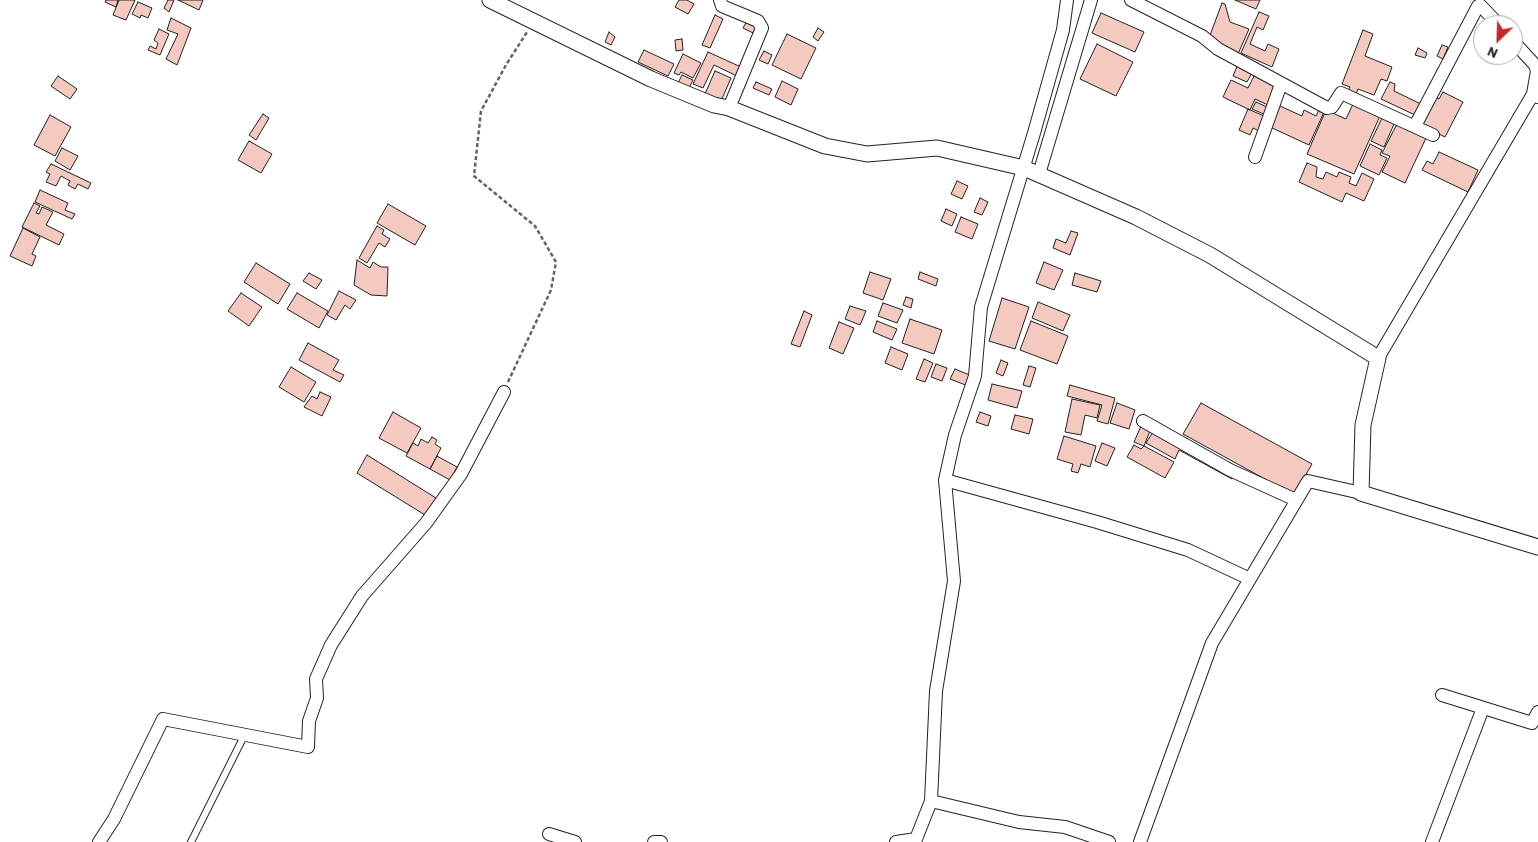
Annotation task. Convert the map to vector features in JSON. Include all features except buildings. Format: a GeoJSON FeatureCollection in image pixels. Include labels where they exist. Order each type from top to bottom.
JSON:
{"type":"FeatureCollection","features":[{"type":"Feature","properties":{"kind":"street"},"geometry":{"type":"LineString","coordinates":[[490,0],[652,79],[714,105],[729,108],[825,146],[866,154],[937,148],[1024,168],[1039,174],[1136,218],[1210,255],[1378,358]]}},
{"type":"Feature","properties":{"kind":"street"},"geometry":{"type":"LineString","coordinates":[[720,0],[722,6],[758,21],[762,28],[729,108]]}},
{"type":"Feature","properties":{"kind":"street"},"geometry":{"type":"LineString","coordinates":[[896,842],[916,839],[931,801],[936,692],[954,581],[945,480],[974,376],[981,307],[1024,168],[1063,30],[1067,0]]}},
{"type":"Feature","properties":{"kind":"street"},"geometry":{"type":"LineString","coordinates":[[1039,174],[1090,0]]}},
{"type":"Feature","properties":{"kind":"street"},"geometry":{"type":"LineString","coordinates":[[1131,0],[1202,36],[1218,49],[1327,108],[1332,107],[1343,94],[1433,135]]}},
{"type":"Feature","properties":{"kind":"street"},"geometry":{"type":"LineString","coordinates":[[1473,15],[1480,5],[1489,15]]}},
{"type":"Feature","properties":{"kind":"street"},"geometry":{"type":"LineString","coordinates":[[1415,126],[1473,16]]}},
{"type":"Feature","properties":{"kind":"street"},"geometry":{"type":"LineString","coordinates":[[1361,493],[1363,425],[1378,358],[1535,95],[1537,71],[1535,65],[1523,52]]}},
{"type":"Feature","properties":{"kind":"street"},"geometry":{"type":"LineString","coordinates":[[1255,157],[1281,84]]}},
{"type":"Feature","properties":{"kind":"street"},"geometry":{"type":"LineString","coordinates":[[99,842],[114,819],[163,719],[308,747],[309,721],[316,698],[316,679],[331,645],[362,596],[426,523],[461,474],[504,392]]}},
{"type":"Feature","properties":{"kind":"street"},"geometry":{"type":"LineString","coordinates":[[1142,421],[1230,470],[1296,500]]}},
{"type":"Feature","properties":{"kind":"street"},"geometry":{"type":"LineString","coordinates":[[945,480],[1097,522],[1188,550],[1250,580]]}},
{"type":"Feature","properties":{"kind":"street"},"geometry":{"type":"LineString","coordinates":[[1140,842],[1212,642],[1308,481],[1361,493],[1538,548]]}},
{"type":"Feature","properties":{"kind":"street"},"geometry":{"type":"LineString","coordinates":[[1442,696],[1532,723],[1538,712]]}},
{"type":"Feature","properties":{"kind":"street"},"geometry":{"type":"LineString","coordinates":[[1432,842],[1483,708]]}},
{"type":"Feature","properties":{"kind":"street"},"geometry":{"type":"LineString","coordinates":[[931,801],[1018,822],[1065,827],[1109,842]]}},
{"type":"Feature","properties":{"kind":"street"},"geometry":{"type":"LineString","coordinates":[[549,834],[575,842]]}},
{"type":"Feature","properties":{"kind":"street"},"geometry":{"type":"LineString","coordinates":[[654,842],[661,842]]}},
{"type":"Feature","properties":{"kind":"lane"},"geometry":{"type":"LineString","coordinates":[[191,842],[245,734]]}},
{"type":"Feature","properties":{"kind":"path"},"geometry":{"type":"LineString","coordinates":[[504,392],[551,290],[556,262],[535,226],[474,176],[481,110],[506,65],[534,22]]}}]}
